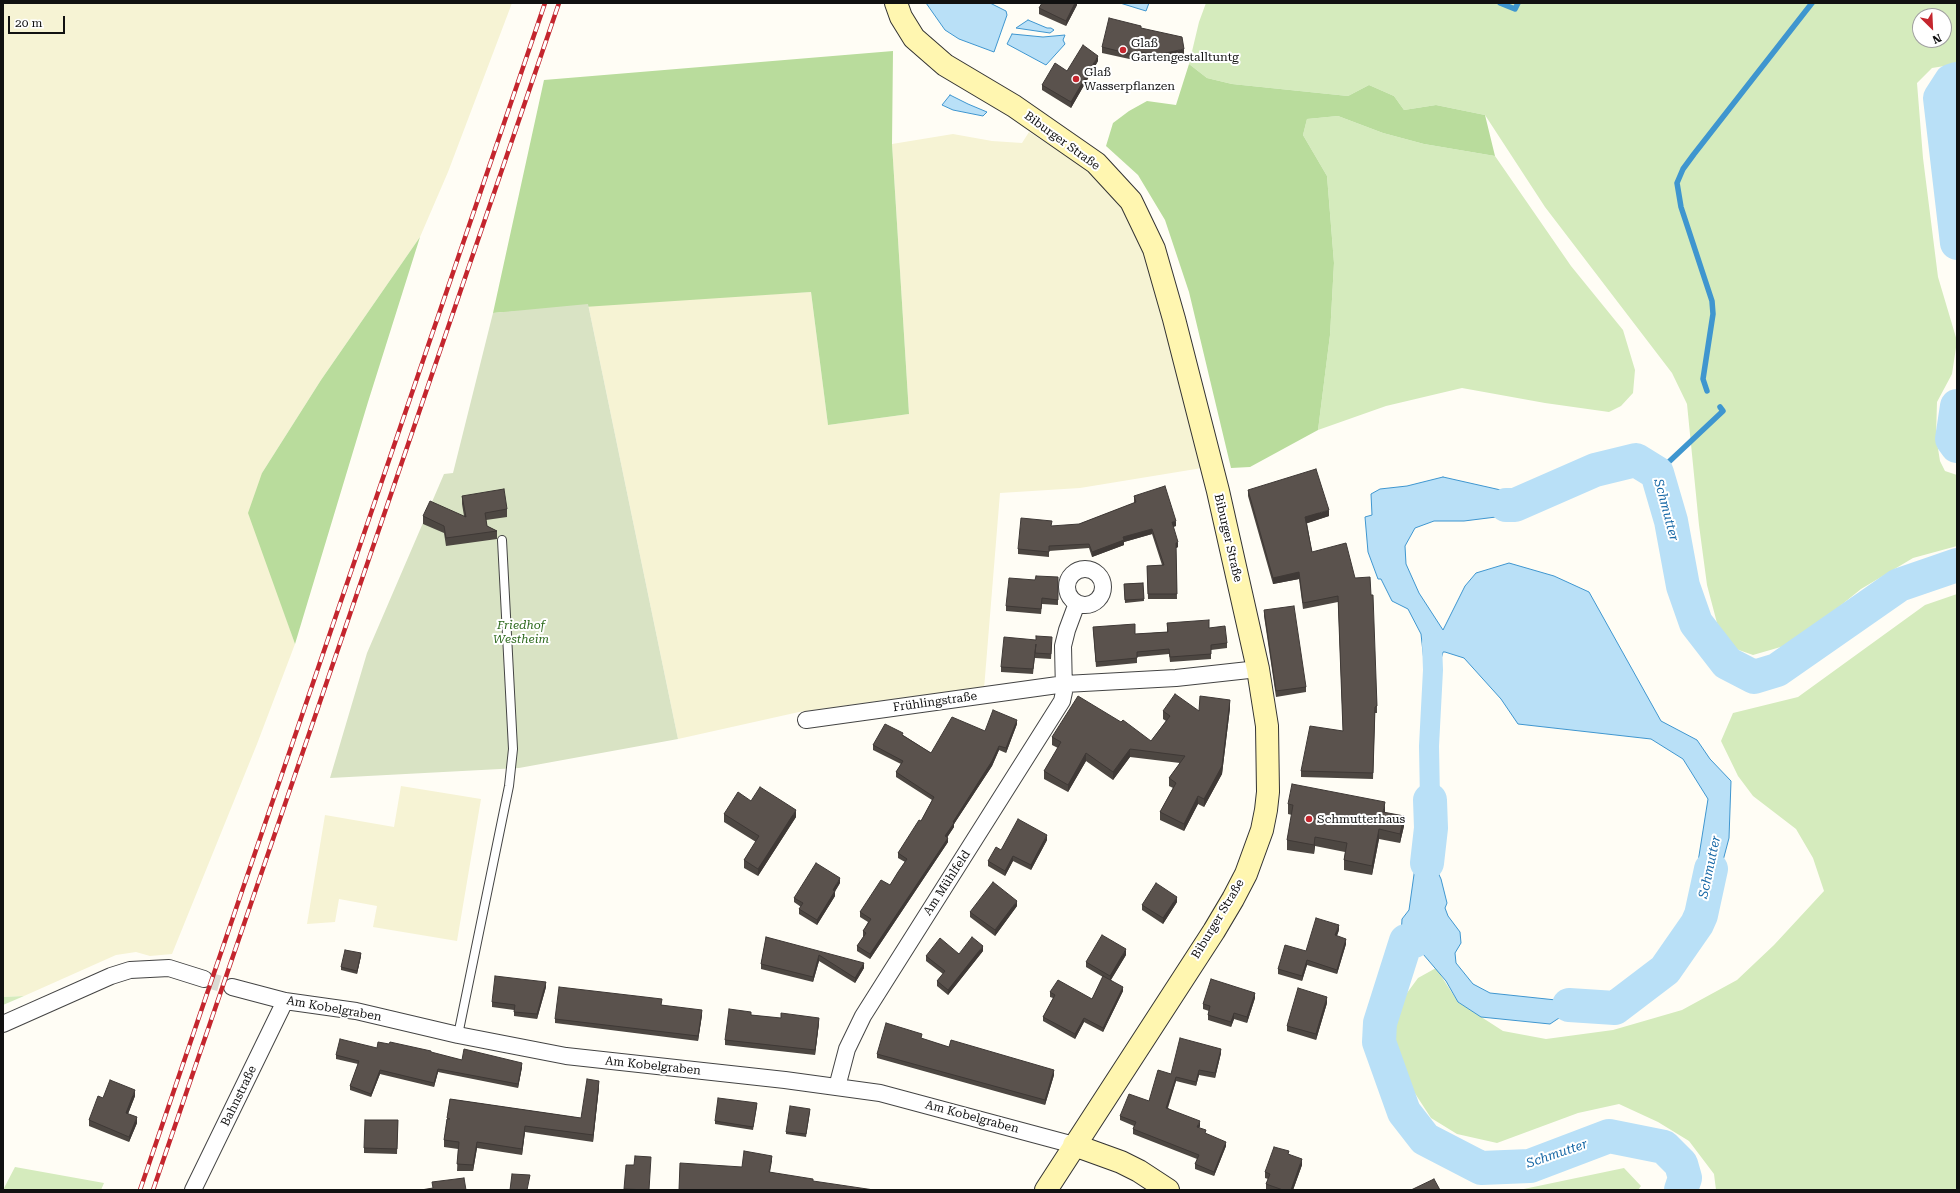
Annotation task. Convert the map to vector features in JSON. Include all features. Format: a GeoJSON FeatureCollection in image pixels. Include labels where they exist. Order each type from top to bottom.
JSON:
{"type":"FeatureCollection","features":[{"type":"Feature","properties":{"kind":"street","name":"Biburger Straße"},"geometry":{"type":"LineString","coordinates":[[896,3],[914,38],[945,65],[1014,106],[1096,163],[1131,201],[1154,249],[1174,319],[1218,491],[1258,670],[1267,726],[1268,792],[1262,830],[1252,858],[1233,899],[1214,931],[1046,1190]]}},
{"type":"Feature","properties":{"kind":"street"},"geometry":{"type":"LineString","coordinates":[[1064,684],[1062,660],[1063,646],[1067,630],[1077,604]]}},
{"type":"Feature","properties":{"kind":"street","name":"Frühlingstraße"},"geometry":{"type":"LineString","coordinates":[[806,720],[1064,684],[1176,678],[1258,670]]}},
{"type":"Feature","properties":{"kind":"street","name":"Am Mühlfeld"},"geometry":{"type":"LineString","coordinates":[[838,1086],[847,1049],[863,1016],[1056,712],[1062,701],[1064,684]]}},
{"type":"Feature","properties":{"kind":"street"},"geometry":{"type":"LineString","coordinates":[[3,1024],[111,976],[130,970],[169,968],[204,979]]}},
{"type":"Feature","properties":{"kind":"street","name":"Am Kobelgraben"},"geometry":{"type":"LineString","coordinates":[[232,987],[285,1001],[356,1011],[458,1035],[566,1056],[838,1086],[880,1093],[1074,1145]]}},
{"type":"Feature","properties":{"kind":"street","name":"Bahnstraße"},"geometry":{"type":"LineString","coordinates":[[193,1190],[285,1001]]}},
{"type":"Feature","properties":{"kind":"street"},"geometry":{"type":"LineString","coordinates":[[1074,1145],[1122,1162],[1168,1190]]}},
{"type":"Feature","properties":{"kind":"lane"},"geometry":{"type":"LineString","coordinates":[[458,1035],[509,786],[513,749],[502,540]]}},
{"type":"Feature","properties":{"kind":"shaded area"},"geometry":{"type":"Polygon","coordinates":[[[3,3],[512,3],[448,172],[420,237],[321,380],[262,473],[273,580],[295,644],[257,744],[172,954],[150,956],[136,952],[116,955],[24,996],[3,997],[3,3]]]}},
{"type":"Feature","properties":{"kind":"shaded area"},"geometry":{"type":"Polygon","coordinates":[[[1029,132],[1076,162],[1100,180],[1124,209],[1141,241],[1202,468],[1080,488],[1000,493],[984,689],[915,696],[799,712],[678,739],[588,304],[811,292],[828,425],[909,414],[892,144],[953,134],[992,141],[1022,143],[1029,132]]]}},
{"type":"Feature","properties":{"kind":"shaded area"},"geometry":{"type":"Polygon","coordinates":[[[401,786],[481,799],[457,941],[373,927],[377,906],[339,899],[335,922],[307,924],[325,815],[394,827],[401,786]]]}},
{"type":"Feature","properties":{"kind":"green space"},"geometry":{"type":"Polygon","coordinates":[[[1206,3],[1957,3],[1957,64],[1932,68],[1917,83],[1923,158],[1938,277],[1957,341],[1952,374],[1937,402],[1936,436],[1940,461],[1945,471],[1957,475],[1957,546],[1913,558],[1861,589],[1819,623],[1784,646],[1753,655],[1736,649],[1717,623],[1707,585],[1699,525],[1687,404],[1672,373],[1545,207],[1485,115],[1436,105],[1404,110],[1394,96],[1369,85],[1348,96],[1232,84],[1207,78],[1189,64],[1199,22],[1206,3]]]}},
{"type":"Feature","properties":{"kind":"green space"},"geometry":{"type":"Polygon","coordinates":[[[893,51],[892,144],[909,414],[828,425],[811,292],[493,313],[544,80],[893,51]]]}},
{"type":"Feature","properties":{"kind":"green space"},"geometry":{"type":"Polygon","coordinates":[[[1189,64],[1207,78],[1232,84],[1348,96],[1369,85],[1394,96],[1404,110],[1436,105],[1485,115],[1495,156],[1424,144],[1383,133],[1338,116],[1307,119],[1303,135],[1327,176],[1334,263],[1330,335],[1318,430],[1250,467],[1231,468],[1189,292],[1165,220],[1138,175],[1106,146],[1113,123],[1129,111],[1147,101],[1176,105],[1189,64]]]}},
{"type":"Feature","properties":{"kind":"green space"},"geometry":{"type":"Polygon","coordinates":[[[1338,116],[1383,133],[1424,144],[1495,156],[1571,266],[1623,330],[1635,370],[1633,393],[1621,406],[1609,412],[1545,403],[1462,388],[1386,406],[1318,430],[1330,335],[1334,263],[1327,176],[1303,135],[1307,119],[1338,116]]]}},
{"type":"Feature","properties":{"kind":"green space"},"geometry":{"type":"Polygon","coordinates":[[[420,237],[368,402],[295,644],[248,513],[262,473],[321,380],[420,237]]]}},
{"type":"Feature","properties":{"kind":"green space","name":"Friedhof Westheim"},"geometry":{"type":"Polygon","coordinates":[[[588,304],[678,739],[519,768],[330,778],[367,653],[444,474],[453,473],[493,313],[588,304]]]}},
{"type":"Feature","properties":{"kind":"green space"},"geometry":{"type":"Polygon","coordinates":[[[1957,594],[1957,1190],[1716,1190],[1714,1174],[1689,1141],[1658,1122],[1619,1104],[1578,1113],[1497,1143],[1457,1134],[1431,1118],[1405,1078],[1389,1041],[1396,1008],[1418,978],[1436,968],[1458,1002],[1503,1031],[1546,1039],[1613,1030],[1682,1010],[1737,980],[1774,945],[1824,891],[1813,858],[1796,829],[1753,796],[1738,776],[1721,741],[1733,713],[1798,697],[1925,605],[1957,594]]]}},
{"type":"Feature","properties":{"kind":"green space"},"geometry":{"type":"Polygon","coordinates":[[[24,996],[3,1005],[3,997],[24,996]]]}},
{"type":"Feature","properties":{"kind":"green space"},"geometry":{"type":"Polygon","coordinates":[[[15,1167],[104,1183],[101,1190],[3,1190],[15,1167]]]}},
{"type":"Feature","properties":{"kind":"green space"},"geometry":{"type":"Polygon","coordinates":[[[1624,1168],[1641,1186],[1638,1190],[1519,1190],[1624,1168]]]}},
{"type":"Feature","properties":{"kind":"water"},"geometry":{"type":"Polygon","coordinates":[[[926,3],[990,3],[1006,11],[1007,15],[994,52],[959,39],[945,30],[926,3]]]}},
{"type":"Feature","properties":{"kind":"water"},"geometry":{"type":"Polygon","coordinates":[[[1120,3],[1149,3],[1146,11],[1120,3]]]}},
{"type":"Feature","properties":{"kind":"water"},"geometry":{"type":"Polygon","coordinates":[[[1028,20],[1054,30],[1050,33],[1016,28],[1028,20]]]}},
{"type":"Feature","properties":{"kind":"water"},"geometry":{"type":"Polygon","coordinates":[[[1012,34],[1043,37],[1065,35],[1063,40],[1065,44],[1046,65],[1007,44],[1012,34]]]}},
{"type":"Feature","properties":{"kind":"water"},"geometry":{"type":"Polygon","coordinates":[[[950,95],[987,112],[983,116],[953,110],[942,105],[950,95]]]}},
{"type":"Feature","properties":{"kind":"water"},"geometry":{"type":"Polygon","coordinates":[[[1443,477],[1514,493],[1551,490],[1504,516],[1464,521],[1434,521],[1415,528],[1405,546],[1406,564],[1419,593],[1443,630],[1465,586],[1476,573],[1509,563],[1554,576],[1589,592],[1661,721],[1697,740],[1710,759],[1731,781],[1729,838],[1711,906],[1701,915],[1698,862],[1708,799],[1683,759],[1651,739],[1518,724],[1501,699],[1464,658],[1443,652],[1438,670],[1425,670],[1421,634],[1408,609],[1392,601],[1381,579],[1378,579],[1368,552],[1365,517],[1372,515],[1371,494],[1380,489],[1407,486],[1443,477]]]}},
{"type":"Feature","properties":{"kind":"water"},"geometry":{"type":"Polygon","coordinates":[[[1430,817],[1436,833],[1438,845],[1433,862],[1441,879],[1447,903],[1445,908],[1448,916],[1460,932],[1461,943],[1455,953],[1456,963],[1473,984],[1490,993],[1556,1000],[1576,991],[1605,994],[1615,1008],[1565,1014],[1550,1024],[1481,1017],[1458,1002],[1446,981],[1423,954],[1410,959],[1411,968],[1394,978],[1390,975],[1389,965],[1401,937],[1402,919],[1409,910],[1418,846],[1430,817]]]}},
{"type":"Feature","properties":{"kind":"building"},"geometry":{"type":"Polygon","coordinates":[[[1042,3],[1075,3],[1066,21],[1039,8],[1042,3]]]}},
{"type":"Feature","properties":{"kind":"building"},"geometry":{"type":"Polygon","coordinates":[[[1109,18],[1141,26],[1141,28],[1182,37],[1184,49],[1157,55],[1135,51],[1134,55],[1102,47],[1109,18]]]}},
{"type":"Feature","properties":{"kind":"building"},"geometry":{"type":"Polygon","coordinates":[[[1083,45],[1098,56],[1071,102],[1042,85],[1055,63],[1067,71],[1083,45]]]}},
{"type":"Feature","properties":{"kind":"building"},"geometry":{"type":"Polygon","coordinates":[[[1316,469],[1329,510],[1305,517],[1312,552],[1346,543],[1355,578],[1370,577],[1371,595],[1373,595],[1377,706],[1375,707],[1373,773],[1301,771],[1310,726],[1343,731],[1338,596],[1303,603],[1299,572],[1273,578],[1248,490],[1316,469]]]}},
{"type":"Feature","properties":{"kind":"building"},"geometry":{"type":"Polygon","coordinates":[[[1165,486],[1176,521],[1172,522],[1178,542],[1176,543],[1177,594],[1148,594],[1147,566],[1164,565],[1152,529],[1123,537],[1124,540],[1092,552],[1089,544],[1049,546],[1049,552],[1018,549],[1021,518],[1052,521],[1051,526],[1079,524],[1136,502],[1134,496],[1165,486]]]}},
{"type":"Feature","properties":{"kind":"building"},"geometry":{"type":"Polygon","coordinates":[[[504,489],[507,509],[485,513],[487,526],[497,531],[446,538],[444,526],[423,516],[430,501],[466,517],[462,496],[504,489]]]}},
{"type":"Feature","properties":{"kind":"building"},"geometry":{"type":"Polygon","coordinates":[[[1036,576],[1058,577],[1058,600],[1042,598],[1041,609],[1006,606],[1009,578],[1035,580],[1036,576]]]}},
{"type":"Feature","properties":{"kind":"building"},"geometry":{"type":"Polygon","coordinates":[[[1143,583],[1144,599],[1125,600],[1124,584],[1143,583]]]}},
{"type":"Feature","properties":{"kind":"building"},"geometry":{"type":"Polygon","coordinates":[[[1294,606],[1306,687],[1276,691],[1264,610],[1294,606]]]}},
{"type":"Feature","properties":{"kind":"building"},"geometry":{"type":"Polygon","coordinates":[[[1209,620],[1209,628],[1225,626],[1227,643],[1211,645],[1211,654],[1170,657],[1169,649],[1137,652],[1137,658],[1096,662],[1093,627],[1135,624],[1135,634],[1168,632],[1167,623],[1209,620]]]}},
{"type":"Feature","properties":{"kind":"building"},"geometry":{"type":"Polygon","coordinates":[[[1036,636],[1052,637],[1051,654],[1035,653],[1036,644],[1033,669],[1001,667],[1004,637],[1036,640],[1036,636]]]}},
{"type":"Feature","properties":{"kind":"building"},"geometry":{"type":"Polygon","coordinates":[[[1175,694],[1199,711],[1200,696],[1230,700],[1222,766],[1204,799],[1198,796],[1184,824],[1160,812],[1176,783],[1169,778],[1185,756],[1130,749],[1113,772],[1086,753],[1068,785],[1044,771],[1061,742],[1052,737],[1078,696],[1121,722],[1123,720],[1151,741],[1170,716],[1163,711],[1175,694]]]}},
{"type":"Feature","properties":{"kind":"building"},"geometry":{"type":"Polygon","coordinates":[[[993,710],[1017,720],[1006,748],[999,746],[992,761],[945,836],[948,838],[870,954],[857,946],[866,933],[863,931],[871,919],[860,912],[881,880],[890,885],[907,859],[898,853],[919,820],[921,821],[934,797],[896,772],[903,761],[873,745],[885,724],[903,733],[902,735],[931,753],[952,717],[985,731],[993,710]]]}},
{"type":"Feature","properties":{"kind":"building"},"geometry":{"type":"Polygon","coordinates":[[[1292,784],[1385,802],[1383,812],[1404,816],[1400,834],[1379,829],[1372,866],[1344,860],[1347,843],[1315,837],[1314,845],[1287,840],[1293,805],[1288,804],[1292,784]]]}},
{"type":"Feature","properties":{"kind":"building"},"geometry":{"type":"Polygon","coordinates":[[[760,787],[796,810],[758,869],[744,860],[759,836],[724,814],[738,792],[751,801],[760,787]]]}},
{"type":"Feature","properties":{"kind":"building"},"geometry":{"type":"Polygon","coordinates":[[[1018,819],[1047,835],[1031,865],[1013,856],[1005,871],[988,861],[996,847],[1001,850],[1018,819]]]}},
{"type":"Feature","properties":{"kind":"building"},"geometry":{"type":"Polygon","coordinates":[[[816,863],[840,878],[833,890],[835,891],[817,920],[799,909],[803,903],[794,898],[816,863]]]}},
{"type":"Feature","properties":{"kind":"building"},"geometry":{"type":"Polygon","coordinates":[[[993,882],[1017,901],[995,930],[970,912],[993,882]]]}},
{"type":"Feature","properties":{"kind":"building"},"geometry":{"type":"Polygon","coordinates":[[[1156,883],[1177,897],[1163,918],[1142,905],[1156,883]]]}},
{"type":"Feature","properties":{"kind":"building"},"geometry":{"type":"Polygon","coordinates":[[[1316,918],[1339,925],[1335,935],[1346,939],[1337,970],[1307,960],[1302,976],[1278,969],[1285,945],[1306,951],[1316,918]]]}},
{"type":"Feature","properties":{"kind":"building"},"geometry":{"type":"Polygon","coordinates":[[[1102,935],[1126,949],[1110,976],[1086,962],[1102,935]]]}},
{"type":"Feature","properties":{"kind":"building"},"geometry":{"type":"Polygon","coordinates":[[[766,937],[864,963],[855,978],[819,955],[813,977],[761,964],[766,937]]]}},
{"type":"Feature","properties":{"kind":"building"},"geometry":{"type":"Polygon","coordinates":[[[972,937],[983,946],[948,990],[937,981],[945,971],[926,956],[940,938],[959,954],[972,937]]]}},
{"type":"Feature","properties":{"kind":"building"},"geometry":{"type":"Polygon","coordinates":[[[345,950],[361,953],[357,971],[341,967],[345,950]]]}},
{"type":"Feature","properties":{"kind":"building"},"geometry":{"type":"Polygon","coordinates":[[[495,976],[546,982],[537,1014],[514,1012],[515,1005],[492,1002],[495,976]]]}},
{"type":"Feature","properties":{"kind":"building"},"geometry":{"type":"Polygon","coordinates":[[[1103,976],[1123,987],[1103,1028],[1084,1018],[1075,1034],[1043,1017],[1055,995],[1050,992],[1058,980],[1092,999],[1103,976]]]}},
{"type":"Feature","properties":{"kind":"building"},"geometry":{"type":"Polygon","coordinates":[[[1211,979],[1255,993],[1247,1017],[1234,1013],[1231,1022],[1208,1015],[1210,1006],[1203,1004],[1211,979]]]}},
{"type":"Feature","properties":{"kind":"building"},"geometry":{"type":"Polygon","coordinates":[[[559,987],[662,999],[661,1005],[702,1010],[698,1036],[555,1019],[559,987]]]}},
{"type":"Feature","properties":{"kind":"building"},"geometry":{"type":"Polygon","coordinates":[[[1298,988],[1327,997],[1316,1034],[1287,1026],[1298,988]]]}},
{"type":"Feature","properties":{"kind":"building"},"geometry":{"type":"Polygon","coordinates":[[[729,1009],[751,1012],[751,1015],[781,1018],[781,1013],[819,1018],[815,1050],[725,1040],[729,1009]]]}},
{"type":"Feature","properties":{"kind":"building"},"geometry":{"type":"Polygon","coordinates":[[[886,1023],[922,1034],[921,1038],[949,1047],[951,1040],[1054,1070],[1045,1100],[877,1054],[886,1023]]]}},
{"type":"Feature","properties":{"kind":"building"},"geometry":{"type":"Polygon","coordinates":[[[1180,1038],[1221,1049],[1215,1073],[1199,1070],[1196,1082],[1176,1077],[1166,1108],[1200,1121],[1197,1127],[1206,1130],[1205,1133],[1226,1142],[1214,1172],[1195,1164],[1199,1155],[1133,1129],[1136,1122],[1120,1116],[1129,1094],[1149,1101],[1158,1070],[1171,1074],[1180,1038]]]}},
{"type":"Feature","properties":{"kind":"building"},"geometry":{"type":"Polygon","coordinates":[[[340,1039],[377,1048],[378,1042],[389,1044],[390,1042],[431,1051],[462,1060],[464,1049],[522,1063],[518,1084],[438,1069],[434,1083],[380,1070],[371,1094],[350,1086],[359,1061],[336,1055],[340,1039]]]}},
{"type":"Feature","properties":{"kind":"building"},"geometry":{"type":"Polygon","coordinates":[[[587,1079],[599,1081],[593,1135],[525,1126],[522,1149],[477,1142],[473,1165],[457,1164],[459,1142],[444,1140],[447,1119],[450,1119],[447,1118],[450,1099],[581,1118],[587,1079]]]}},
{"type":"Feature","properties":{"kind":"building"},"geometry":{"type":"Polygon","coordinates":[[[110,1080],[135,1090],[126,1113],[137,1117],[129,1137],[89,1120],[98,1096],[103,1098],[110,1080]]]}},
{"type":"Feature","properties":{"kind":"building"},"geometry":{"type":"Polygon","coordinates":[[[718,1098],[757,1103],[753,1127],[715,1121],[718,1098]]]}},
{"type":"Feature","properties":{"kind":"building"},"geometry":{"type":"Polygon","coordinates":[[[790,1106],[810,1109],[806,1134],[786,1132],[790,1106]]]}},
{"type":"Feature","properties":{"kind":"building"},"geometry":{"type":"Polygon","coordinates":[[[365,1120],[398,1120],[397,1149],[364,1148],[365,1120]]]}},
{"type":"Feature","properties":{"kind":"building"},"geometry":{"type":"Polygon","coordinates":[[[1274,1147],[1289,1151],[1288,1154],[1302,1159],[1291,1190],[1283,1190],[1266,1184],[1270,1174],[1265,1172],[1274,1147]]]}},
{"type":"Feature","properties":{"kind":"building"},"geometry":{"type":"Polygon","coordinates":[[[744,1151],[772,1156],[769,1172],[813,1179],[813,1181],[874,1190],[679,1190],[680,1163],[742,1167],[744,1151]]]}},
{"type":"Feature","properties":{"kind":"building"},"geometry":{"type":"Polygon","coordinates":[[[635,1156],[651,1157],[649,1190],[624,1189],[626,1165],[634,1165],[635,1156]]]}},
{"type":"Feature","properties":{"kind":"building"},"geometry":{"type":"Polygon","coordinates":[[[512,1174],[530,1175],[527,1190],[510,1190],[512,1174]]]}},
{"type":"Feature","properties":{"kind":"building"},"geometry":{"type":"Polygon","coordinates":[[[464,1178],[466,1190],[421,1190],[433,1188],[432,1182],[464,1178]]]}},
{"type":"Feature","properties":{"kind":"building"},"geometry":{"type":"Polygon","coordinates":[[[1434,1179],[1440,1190],[1411,1190],[1434,1179]]]}},
{"type":"Feature","properties":{"kind":"waterway"},"geometry":{"type":"LineString","coordinates":[[1500,3],[1515,9],[1518,3]]}},
{"type":"Feature","properties":{"kind":"waterway"},"geometry":{"type":"LineString","coordinates":[[1707,391],[1703,379],[1713,314],[1712,301],[1681,207],[1677,183],[1683,169],[1694,154],[1812,3]]}},
{"type":"Feature","properties":{"kind":"waterway","name":"Schmutter"},"geometry":{"type":"LineString","coordinates":[[1957,79],[1951,81],[1940,98],[1957,243]]}},
{"type":"Feature","properties":{"kind":"waterway","name":"Schmutter"},"geometry":{"type":"LineString","coordinates":[[1957,406],[1952,439],[1957,446]]}},
{"type":"Feature","properties":{"kind":"waterway"},"geometry":{"type":"LineString","coordinates":[[1657,473],[1723,411],[1720,407]]}},
{"type":"Feature","properties":{"kind":"waterway","name":"Schmutter"},"geometry":{"type":"LineString","coordinates":[[1506,505],[1515,505],[1595,470],[1636,460],[1657,473],[1671,521],[1683,586],[1696,623],[1727,663],[1754,677],[1777,670],[1899,585],[1957,565]]}},
{"type":"Feature","properties":{"kind":"waterway","name":"Schmutter"},"geometry":{"type":"LineString","coordinates":[[1430,800],[1429,746],[1433,670],[1432,643]]}},
{"type":"Feature","properties":{"kind":"waterway","name":"Schmutter"},"geometry":{"type":"LineString","coordinates":[[1427,863],[1431,828],[1430,800]]}},
{"type":"Feature","properties":{"kind":"waterway","name":"Schmutter"},"geometry":{"type":"LineString","coordinates":[[1569,1005],[1615,1008],[1665,970],[1697,924],[1701,915],[1711,869]]}},
{"type":"Feature","properties":{"kind":"waterway","name":"Schmutter"},"geometry":{"type":"LineString","coordinates":[[1414,941],[1406,941],[1380,1023],[1379,1042],[1404,1112],[1425,1139],[1481,1168],[1530,1166],[1609,1136],[1664,1147],[1681,1164],[1685,1178],[1681,1190]]}},
{"type":"Feature","properties":{"kind":"tunnel"},"geometry":{"type":"LineString","coordinates":[[204,979],[232,987]]}},
{"type":"Feature","properties":{"kind":"railway"},"geometry":{"type":"LineString","coordinates":[[140,1190],[545,3]]}},
{"type":"Feature","properties":{"kind":"railway"},"geometry":{"type":"LineString","coordinates":[[153,1190],[559,3]]}},
{"type":"Feature","properties":{"kind":"place","name":"Glaß Gartengestalltuntg"},"geometry":{"type":"Point","coordinates":[1123,50]}},
{"type":"Feature","properties":{"kind":"place","name":"Glaß Wasserpflanzen"},"geometry":{"type":"Point","coordinates":[1076,79]}},
{"type":"Feature","properties":{"kind":"place","name":"Schmutterhaus"},"geometry":{"type":"Point","coordinates":[1309,819]}}]}
